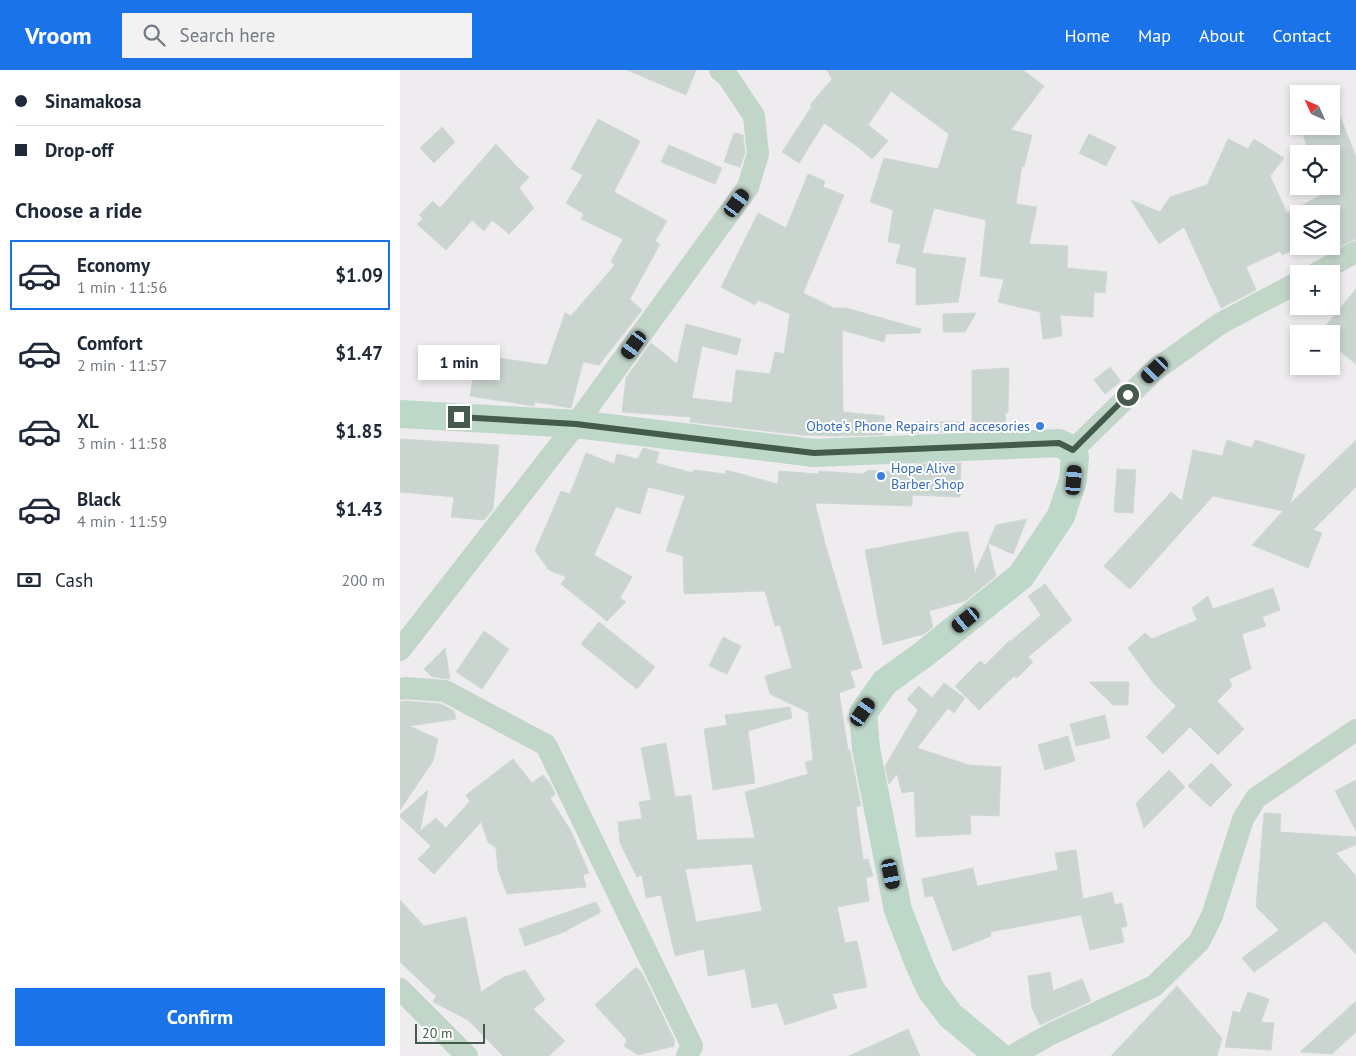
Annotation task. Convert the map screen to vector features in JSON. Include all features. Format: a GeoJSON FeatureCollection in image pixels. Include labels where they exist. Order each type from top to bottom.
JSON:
{"type":"FeatureCollection","features":[{"type":"Feature","properties":{"kind":"street"},"geometry":{"type":"LineString","coordinates":[[400,650],[576,424],[748,187],[758,154],[754,116],[728,78],[720,70]]}},
{"type":"Feature","properties":{"kind":"street"},"geometry":{"type":"LineString","coordinates":[[1332,265],[1356,252]]}},
{"type":"Feature","properties":{"kind":"street"},"geometry":{"type":"LineString","coordinates":[[1073,450],[1155,370],[1221,323],[1290,287]]}},
{"type":"Feature","properties":{"kind":"street"},"geometry":{"type":"LineString","coordinates":[[400,414],[576,424],[814,453],[1059,443],[1073,450],[1076,457],[1074,480],[1061,516],[1021,576],[924,654],[885,682],[863,712],[866,749],[898,910],[919,964],[931,990],[951,1016],[999,1056]]}},
{"type":"Feature","properties":{"kind":"street"},"geometry":{"type":"LineString","coordinates":[[400,689],[445,691],[546,745],[692,1046],[687,1056]]}},
{"type":"Feature","properties":{"kind":"street"},"geometry":{"type":"LineString","coordinates":[[1012,1056],[1050,1034],[1154,986],[1199,942],[1212,916],[1243,819],[1256,798],[1356,730]]}},
{"type":"Feature","properties":{"kind":"street"},"geometry":{"type":"LineString","coordinates":[[401,992],[467,1056]]}},
{"type":"Feature","properties":{"kind":"building"},"geometry":{"type":"Polygon","coordinates":[[[627,70],[696,70],[686,95],[627,70]]]}},
{"type":"Feature","properties":{"kind":"building"},"geometry":{"type":"Polygon","coordinates":[[[827,70],[1023,70],[1044,86],[1011,130],[1032,135],[1024,167],[1022,166],[1016,204],[1037,207],[1029,244],[1068,246],[1067,268],[1107,272],[1105,293],[1094,292],[1093,317],[1060,315],[1062,336],[1043,339],[1040,312],[998,302],[1004,279],[980,276],[986,220],[934,208],[922,253],[966,258],[958,302],[916,305],[916,268],[896,263],[901,244],[888,242],[893,210],[870,202],[884,158],[938,169],[949,134],[891,91],[868,125],[888,141],[872,159],[824,123],[799,163],[782,152],[812,106],[810,105],[832,79],[827,70]]]}},
{"type":"Feature","properties":{"kind":"building"},"geometry":{"type":"Polygon","coordinates":[[[1340,116],[1356,157],[1356,239],[1340,246],[1340,205],[1302,205],[1321,195],[1340,195],[1340,145],[1307,145],[1303,135],[1340,135],[1340,116]]]}},
{"type":"Feature","properties":{"kind":"building"},"geometry":{"type":"Polygon","coordinates":[[[598,119],[640,141],[614,192],[667,221],[655,241],[660,244],[630,299],[642,310],[599,365],[583,362],[571,408],[535,402],[534,406],[470,396],[477,355],[547,365],[565,313],[571,316],[615,265],[611,262],[623,239],[581,219],[584,214],[566,203],[583,175],[571,169],[598,119]]]}},
{"type":"Feature","properties":{"kind":"building"},"geometry":{"type":"Polygon","coordinates":[[[442,127],[455,142],[434,163],[420,148],[442,127]]]}},
{"type":"Feature","properties":{"kind":"building"},"geometry":{"type":"Polygon","coordinates":[[[734,133],[743,135],[745,153],[740,167],[724,162],[734,133]]]}},
{"type":"Feature","properties":{"kind":"building"},"geometry":{"type":"Polygon","coordinates":[[[1089,134],[1116,147],[1106,166],[1079,153],[1089,134]]]}},
{"type":"Feature","properties":{"kind":"building"},"geometry":{"type":"Polygon","coordinates":[[[1228,139],[1248,149],[1254,139],[1284,158],[1270,176],[1287,213],[1290,211],[1290,251],[1282,255],[1280,251],[1246,267],[1256,290],[1221,308],[1184,227],[1159,244],[1131,200],[1160,212],[1170,197],[1207,185],[1228,139]]]}},
{"type":"Feature","properties":{"kind":"building"},"geometry":{"type":"Polygon","coordinates":[[[496,144],[529,177],[519,188],[534,208],[509,234],[492,220],[484,231],[472,220],[446,250],[417,224],[423,219],[419,215],[433,201],[440,208],[496,144]]]}},
{"type":"Feature","properties":{"kind":"building"},"geometry":{"type":"Polygon","coordinates":[[[669,145],[722,168],[715,184],[661,162],[669,145]]]}},
{"type":"Feature","properties":{"kind":"building"},"geometry":{"type":"Polygon","coordinates":[[[808,174],[825,181],[823,187],[844,195],[803,293],[834,308],[846,308],[921,329],[920,333],[886,334],[884,342],[842,330],[843,412],[884,416],[884,435],[801,435],[690,422],[691,417],[622,412],[626,378],[651,343],[677,364],[686,324],[741,339],[737,355],[702,346],[692,398],[732,403],[736,370],[770,374],[775,352],[784,354],[790,314],[758,300],[755,305],[721,287],[758,213],[786,228],[808,174]]]}},
{"type":"Feature","properties":{"kind":"building"},"geometry":{"type":"Polygon","coordinates":[[[1356,289],[1356,364],[1340,351],[1340,325],[1326,325],[1335,315],[1340,315],[1340,308],[1356,289]]]}},
{"type":"Feature","properties":{"kind":"building"},"geometry":{"type":"Polygon","coordinates":[[[976,313],[965,332],[943,332],[943,314],[976,313]]]}},
{"type":"Feature","properties":{"kind":"building"},"geometry":{"type":"Polygon","coordinates":[[[1110,367],[1121,381],[1105,394],[1094,380],[1110,367]]]}},
{"type":"Feature","properties":{"kind":"building"},"geometry":{"type":"Polygon","coordinates":[[[1009,368],[1008,413],[1005,413],[1006,430],[972,431],[972,370],[1009,368]]]}},
{"type":"Feature","properties":{"kind":"building"},"geometry":{"type":"Polygon","coordinates":[[[917,422],[962,422],[962,431],[917,433],[917,422]]]}},
{"type":"Feature","properties":{"kind":"building"},"geometry":{"type":"Polygon","coordinates":[[[400,439],[499,445],[493,509],[484,520],[451,517],[454,497],[400,492],[400,439]]]}},
{"type":"Feature","properties":{"kind":"building"},"geometry":{"type":"Polygon","coordinates":[[[1227,440],[1252,448],[1255,440],[1305,455],[1290,504],[1356,440],[1356,487],[1313,530],[1322,533],[1308,568],[1252,545],[1283,511],[1213,496],[1130,589],[1104,566],[1171,492],[1182,501],[1193,450],[1222,456],[1227,440]]]}},
{"type":"Feature","properties":{"kind":"building"},"geometry":{"type":"Polygon","coordinates":[[[643,448],[659,452],[656,463],[693,473],[694,470],[725,474],[726,470],[778,484],[779,471],[818,474],[819,471],[863,474],[868,470],[915,474],[915,464],[961,463],[960,497],[912,495],[912,506],[815,503],[862,668],[850,671],[855,687],[839,693],[848,750],[850,750],[861,806],[856,807],[863,860],[868,859],[873,876],[866,878],[869,901],[837,907],[845,943],[857,941],[867,987],[832,994],[837,1008],[785,1025],[777,1003],[752,1008],[745,969],[708,976],[704,949],[675,956],[661,895],[646,898],[642,875],[637,877],[620,843],[618,822],[642,819],[639,802],[651,800],[641,748],[666,743],[675,797],[691,795],[697,840],[755,838],[745,792],[808,774],[805,762],[813,760],[808,712],[770,694],[765,676],[792,668],[780,625],[775,626],[765,591],[684,594],[683,556],[666,551],[685,496],[648,487],[640,514],[616,507],[594,555],[632,577],[620,598],[626,602],[607,621],[561,584],[566,577],[549,570],[535,551],[561,491],[570,494],[586,453],[614,464],[617,454],[638,459],[643,448]],[[752,864],[685,869],[696,922],[762,911],[752,864]]]}},
{"type":"Feature","properties":{"kind":"building"},"geometry":{"type":"Polygon","coordinates":[[[1117,469],[1136,470],[1133,513],[1114,512],[1117,469]]]}},
{"type":"Feature","properties":{"kind":"building"},"geometry":{"type":"Polygon","coordinates":[[[1027,519],[1013,554],[988,543],[996,525],[1027,519]]]}},
{"type":"Feature","properties":{"kind":"building"},"geometry":{"type":"Polygon","coordinates":[[[968,532],[975,573],[988,544],[996,576],[965,601],[929,611],[933,627],[924,634],[883,645],[865,550],[968,532]]]}},
{"type":"Feature","properties":{"kind":"building"},"geometry":{"type":"Polygon","coordinates":[[[1045,584],[1072,620],[1028,657],[1033,662],[1017,678],[1014,676],[979,710],[955,686],[980,661],[985,665],[1010,640],[1041,615],[1028,596],[1045,584]]]}},
{"type":"Feature","properties":{"kind":"building"},"geometry":{"type":"Polygon","coordinates":[[[1273,588],[1280,610],[1262,617],[1266,626],[1242,634],[1251,669],[1229,679],[1232,686],[1217,701],[1244,729],[1218,755],[1190,727],[1163,754],[1146,737],[1176,706],[1154,684],[1128,648],[1145,633],[1152,639],[1197,620],[1192,608],[1208,596],[1213,609],[1273,588]]]}},
{"type":"Feature","properties":{"kind":"building"},"geometry":{"type":"Polygon","coordinates":[[[599,622],[655,667],[637,689],[581,644],[599,622]]]}},
{"type":"Feature","properties":{"kind":"building"},"geometry":{"type":"Polygon","coordinates":[[[484,631],[509,649],[482,689],[456,672],[484,631]]]}},
{"type":"Feature","properties":{"kind":"building"},"geometry":{"type":"Polygon","coordinates":[[[723,637],[741,646],[727,674],[709,666],[723,637]]]}},
{"type":"Feature","properties":{"kind":"building"},"geometry":{"type":"Polygon","coordinates":[[[445,648],[450,679],[432,677],[424,669],[445,648]]]}},
{"type":"Feature","properties":{"kind":"building"},"geometry":{"type":"Polygon","coordinates":[[[1089,682],[1129,682],[1128,705],[1113,705],[1089,682]]]}},
{"type":"Feature","properties":{"kind":"building"},"geometry":{"type":"Polygon","coordinates":[[[944,683],[965,698],[954,713],[948,708],[917,748],[969,765],[1001,767],[999,816],[970,815],[971,834],[916,837],[914,791],[902,793],[897,774],[889,784],[885,766],[918,710],[907,699],[919,686],[932,698],[944,683]]]}},
{"type":"Feature","properties":{"kind":"building"},"geometry":{"type":"Polygon","coordinates":[[[400,702],[441,704],[454,711],[456,719],[409,726],[438,739],[433,761],[400,810],[400,702]]]}},
{"type":"Feature","properties":{"kind":"building"},"geometry":{"type":"Polygon","coordinates":[[[790,707],[792,718],[748,731],[755,783],[713,790],[704,729],[727,725],[725,715],[790,707]]]}},
{"type":"Feature","properties":{"kind":"building"},"geometry":{"type":"Polygon","coordinates":[[[1105,715],[1110,738],[1076,746],[1070,724],[1105,715]]]}},
{"type":"Feature","properties":{"kind":"building"},"geometry":{"type":"Polygon","coordinates":[[[1068,736],[1075,761],[1045,770],[1038,745],[1068,736]]]}},
{"type":"Feature","properties":{"kind":"building"},"geometry":{"type":"Polygon","coordinates":[[[513,759],[532,783],[543,775],[551,785],[555,794],[550,798],[571,831],[589,873],[583,875],[586,887],[507,894],[498,870],[496,848],[488,842],[481,822],[434,874],[418,859],[431,846],[400,815],[428,790],[420,831],[436,818],[446,828],[470,801],[466,795],[513,759]]]}},
{"type":"Feature","properties":{"kind":"building"},"geometry":{"type":"Polygon","coordinates":[[[1211,763],[1232,785],[1210,807],[1188,786],[1211,763]]]}},
{"type":"Feature","properties":{"kind":"building"},"geometry":{"type":"Polygon","coordinates":[[[1169,770],[1185,787],[1144,828],[1136,803],[1169,770]]]}},
{"type":"Feature","properties":{"kind":"building"},"geometry":{"type":"Polygon","coordinates":[[[1356,780],[1356,831],[1335,791],[1356,780]]]}},
{"type":"Feature","properties":{"kind":"building"},"geometry":{"type":"Polygon","coordinates":[[[1264,813],[1281,814],[1280,832],[1356,837],[1356,845],[1336,853],[1356,876],[1356,954],[1325,921],[1254,972],[1242,958],[1279,930],[1256,907],[1264,813]]]}},
{"type":"Feature","properties":{"kind":"building"},"geometry":{"type":"Polygon","coordinates":[[[1076,850],[1083,899],[1112,892],[1115,905],[1122,903],[1127,926],[1121,928],[1124,942],[1090,950],[1081,915],[990,932],[991,936],[953,951],[933,896],[925,897],[922,879],[973,868],[977,886],[1058,870],[1055,853],[1076,850]]]}},
{"type":"Feature","properties":{"kind":"building"},"geometry":{"type":"Polygon","coordinates":[[[400,900],[424,926],[466,917],[481,992],[504,977],[525,970],[545,1000],[533,1009],[565,1041],[549,1056],[503,1056],[468,1020],[433,1002],[436,996],[400,962],[400,900]]]}},
{"type":"Feature","properties":{"kind":"building"},"geometry":{"type":"Polygon","coordinates":[[[596,902],[601,912],[567,931],[525,946],[519,929],[596,902]]]}},
{"type":"Feature","properties":{"kind":"building"},"geometry":{"type":"Polygon","coordinates":[[[636,967],[642,973],[674,1039],[674,1046],[638,1055],[624,1046],[627,1040],[595,1005],[636,967]]]}},
{"type":"Feature","properties":{"kind":"building"},"geometry":{"type":"Polygon","coordinates":[[[1050,972],[1053,991],[1082,979],[1091,1001],[1040,1025],[1032,1008],[1028,976],[1050,972]]]}},
{"type":"Feature","properties":{"kind":"building"},"geometry":{"type":"Polygon","coordinates":[[[1177,986],[1222,1038],[1217,1056],[1111,1056],[1177,986]]]}},
{"type":"Feature","properties":{"kind":"building"},"geometry":{"type":"Polygon","coordinates":[[[1248,992],[1269,999],[1261,1022],[1274,1023],[1271,1050],[1225,1047],[1233,1011],[1240,1013],[1248,992]]]}},
{"type":"Feature","properties":{"kind":"building"},"geometry":{"type":"Polygon","coordinates":[[[1356,1001],[1356,1032],[1332,1054],[1300,1052],[1356,1001]]]}},
{"type":"Feature","properties":{"kind":"building"},"geometry":{"type":"Polygon","coordinates":[[[908,1029],[920,1056],[849,1056],[908,1029]]]}},
{"type":"Feature","properties":{"kind":"place","name":"Obote's Phone Repairs and accesories"},"geometry":{"type":"Point","coordinates":[1040,426]}},
{"type":"Feature","properties":{"kind":"place","name":"Hope Alive Barber Shop"},"geometry":{"type":"Point","coordinates":[881,476]}},
{"type":"Feature","properties":{"kind":"route"},"geometry":{"type":"LineString","coordinates":[[459,417],[576,424],[814,453],[1059,443],[1073,450],[1128,395]]}}]}
